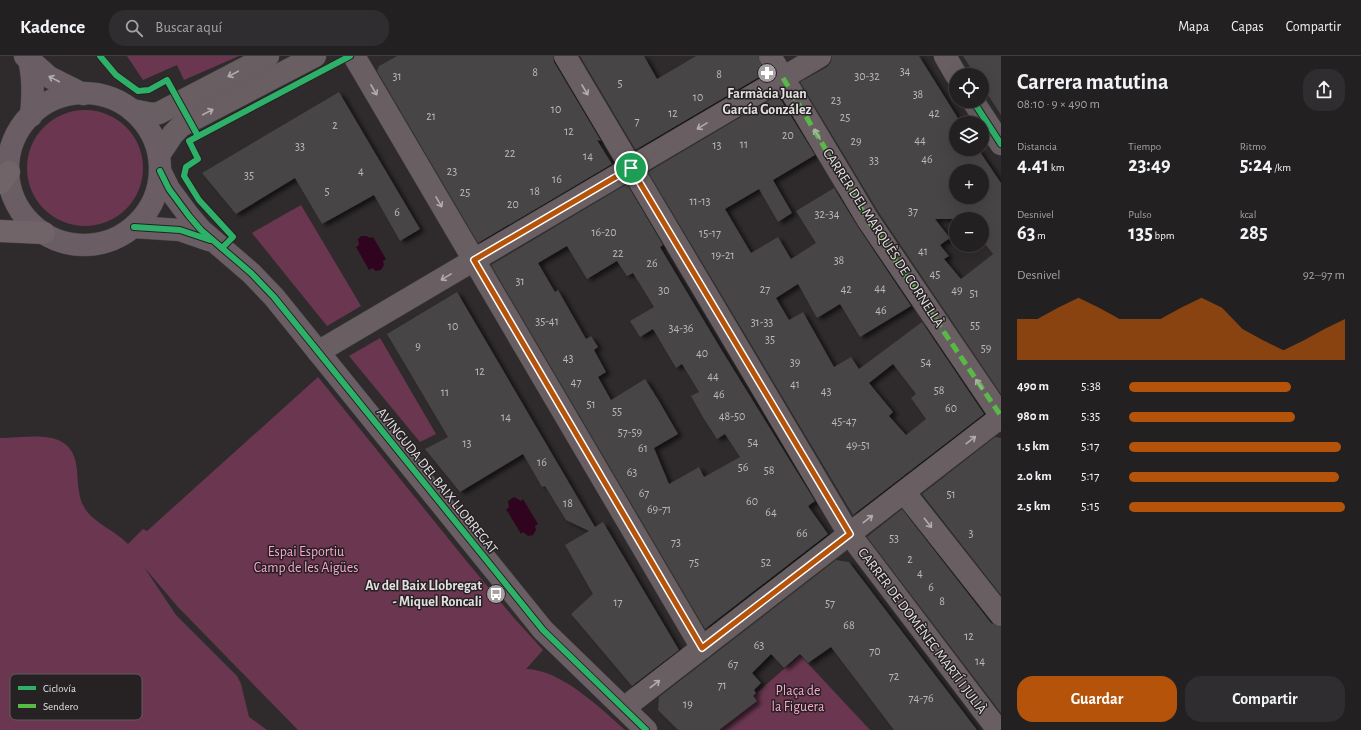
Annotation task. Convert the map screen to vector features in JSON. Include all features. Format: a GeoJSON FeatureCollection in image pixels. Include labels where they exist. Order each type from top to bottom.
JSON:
{"type":"FeatureCollection","features":[{"type":"Feature","properties":{"kind":"highway"},"geometry":{"type":"LineString","coordinates":[[0,231],[44,233]]}},
{"type":"Feature","properties":{"kind":"main road"},"geometry":{"type":"LineString","coordinates":[[27,58],[49,77],[83,94],[109,98],[132,110]]}},
{"type":"Feature","properties":{"kind":"main road"},"geometry":{"type":"LineString","coordinates":[[27,58],[32,71],[33,85],[31,116]]}},
{"type":"Feature","properties":{"kind":"main road"},"geometry":{"type":"LineString","coordinates":[[83,94],[54,100],[31,116],[20,130],[14,142],[4,178],[11,188],[17,204],[31,223],[44,233],[61,241],[90,245],[113,239],[134,227],[146,213],[155,197],[160,163]]}},
{"type":"Feature","properties":{"kind":"main road","name":"AVINGUDA DEL BAIX LLOBREGAT"},"geometry":{"type":"LineString","coordinates":[[132,110],[150,131],[169,189],[189,216],[216,243],[263,284],[543,630],[646,730]]}},
{"type":"Feature","properties":{"kind":"main road","name":"AVINGUDA DEL BAIX LLOBREGAT"},"geometry":{"type":"LineString","coordinates":[[134,227],[180,230],[216,243]]}},
{"type":"Feature","properties":{"kind":"street"},"geometry":{"type":"LineString","coordinates":[[132,110],[159,113],[268,56]]}},
{"type":"Feature","properties":{"kind":"street"},"geometry":{"type":"LineString","coordinates":[[160,163],[173,134],[181,126],[314,56]]}},
{"type":"Feature","properties":{"kind":"street"},"geometry":{"type":"LineString","coordinates":[[354,56],[702,648]]}},
{"type":"Feature","properties":{"kind":"street","name":"CARRER DE DOMÈNEC MARTÍ I JULIÀ"},"geometry":{"type":"LineString","coordinates":[[565,56],[850,534],[998,730]]}},
{"type":"Feature","properties":{"kind":"street","name":"CARRER DEL MARQUÈS DE CORNELLÀ"},"geometry":{"type":"LineString","coordinates":[[770,56],[868,220],[1001,418]]}},
{"type":"Feature","properties":{"kind":"street"},"geometry":{"type":"LineString","coordinates":[[318,352],[820,56]]}},
{"type":"Feature","properties":{"kind":"street"},"geometry":{"type":"LineString","coordinates":[[945,56],[952,68]]}},
{"type":"Feature","properties":{"kind":"street"},"geometry":{"type":"LineString","coordinates":[[978,108],[1001,144]]}},
{"type":"Feature","properties":{"kind":"street"},"geometry":{"type":"LineString","coordinates":[[624,708],[1001,418]]}},
{"type":"Feature","properties":{"kind":"street"},"geometry":{"type":"LineString","coordinates":[[904,492],[1001,615]]}},
{"type":"Feature","properties":{"kind":"green space"},"geometry":{"type":"Polygon","coordinates":[[[127,56],[239,56],[184,80],[177,65],[143,80],[127,56]]]}},
{"type":"Feature","properties":{"kind":"green space"},"geometry":{"type":"Polygon","coordinates":[[[85,110],[96,111],[107,115],[126,127],[138,146],[142,157],[142,179],[138,190],[126,209],[107,221],[96,225],[85,226],[74,225],[63,221],[44,209],[32,190],[28,179],[27,168],[28,157],[32,146],[44,127],[63,115],[74,111],[85,110]]]}},
{"type":"Feature","properties":{"kind":"green space"},"geometry":{"type":"Polygon","coordinates":[[[301,205],[361,306],[327,326],[252,233],[301,205]]]}},
{"type":"Feature","properties":{"kind":"green space"},"geometry":{"type":"Polygon","coordinates":[[[380,338],[436,434],[420,442],[349,356],[380,338]]]}},
{"type":"Feature","properties":{"kind":"green space","name":"Espai Esportiu Camp de les Aigües"},"geometry":{"type":"Polygon","coordinates":[[[318,377],[468,563],[543,650],[526,669],[540,671],[567,683],[592,701],[625,730],[298,730],[178,607],[144,567],[176,615],[237,676],[241,684],[249,717],[267,730],[0,730],[0,438],[38,437],[60,441],[68,447],[74,457],[79,494],[88,513],[128,544],[143,529],[147,531],[318,377]]]}},
{"type":"Feature","properties":{"kind":"green space","name":"Plaça de la Figuera"},"geometry":{"type":"Polygon","coordinates":[[[800,655],[870,730],[719,730],[757,701],[753,696],[800,655]]]}},
{"type":"Feature","properties":{"kind":"shaded area"},"geometry":{"type":"Polygon","coordinates":[[[361,236],[367,236],[370,238],[373,237],[386,259],[383,261],[384,265],[381,270],[376,271],[372,268],[369,270],[356,247],[359,245],[358,239],[361,236]]]}},
{"type":"Feature","properties":{"kind":"shaded area"},"geometry":{"type":"Polygon","coordinates":[[[514,497],[521,501],[523,499],[538,524],[535,526],[536,530],[533,535],[528,536],[523,532],[521,534],[506,509],[509,508],[508,501],[514,497]]]}},
{"type":"Feature","properties":{"kind":"building"},"geometry":{"type":"Polygon","coordinates":[[[397,56],[553,56],[554,62],[601,141],[597,140],[612,164],[478,243],[377,71],[379,66],[397,56]]]}},
{"type":"Feature","properties":{"kind":"building"},"geometry":{"type":"Polygon","coordinates":[[[580,56],[644,56],[657,79],[696,56],[758,56],[766,73],[635,149],[580,56]]]}},
{"type":"Feature","properties":{"kind":"building"},"geometry":{"type":"Polygon","coordinates":[[[832,56],[919,56],[949,104],[949,108],[952,108],[957,116],[949,116],[949,156],[983,156],[988,164],[949,164],[949,204],[989,204],[989,165],[1001,183],[1001,394],[879,213],[800,82],[827,67],[831,62],[832,56]]]}},
{"type":"Feature","properties":{"kind":"building"},"geometry":{"type":"Polygon","coordinates":[[[963,56],[1001,56],[1001,115],[989,97],[989,68],[971,68],[963,56]]]}},
{"type":"Feature","properties":{"kind":"building"},"geometry":{"type":"Polygon","coordinates":[[[339,92],[420,229],[400,241],[374,195],[322,224],[295,178],[236,214],[202,173],[339,92]]]}},
{"type":"Feature","properties":{"kind":"building"},"geometry":{"type":"Polygon","coordinates":[[[778,95],[815,155],[773,180],[792,213],[778,222],[759,189],[725,209],[751,253],[778,237],[791,259],[816,243],[796,211],[834,188],[858,227],[911,306],[860,337],[840,304],[817,318],[798,284],[776,298],[789,320],[803,312],[834,367],[851,357],[859,369],[922,322],[984,414],[853,515],[648,172],[778,95]],[[893,364],[869,383],[893,412],[889,416],[906,435],[926,419],[911,398],[916,394],[893,364]]]}},
{"type":"Feature","properties":{"kind":"building"},"geometry":{"type":"Polygon","coordinates":[[[627,184],[663,245],[660,247],[815,501],[808,506],[828,534],[705,629],[491,265],[627,184]],[[567,246],[538,263],[555,292],[558,290],[586,339],[591,336],[598,347],[594,350],[606,372],[598,377],[611,400],[645,379],[659,401],[678,434],[654,448],[669,484],[699,467],[704,477],[740,457],[725,434],[717,439],[704,419],[691,396],[699,392],[682,364],[676,368],[653,329],[640,337],[630,321],[654,307],[633,273],[627,276],[617,261],[587,279],[567,246]]]}},
{"type":"Feature","properties":{"kind":"building"},"geometry":{"type":"Polygon","coordinates":[[[457,292],[595,527],[603,522],[679,650],[632,686],[571,614],[593,594],[565,545],[589,531],[566,520],[545,486],[542,487],[523,454],[460,492],[425,449],[448,437],[387,334],[457,292]]]}},
{"type":"Feature","properties":{"kind":"building"},"geometry":{"type":"Polygon","coordinates":[[[995,437],[1001,438],[1001,595],[922,494],[995,437]]]}},
{"type":"Feature","properties":{"kind":"building"},"geometry":{"type":"Polygon","coordinates":[[[902,509],[991,623],[1001,627],[1001,713],[867,537],[902,509]]]}},
{"type":"Feature","properties":{"kind":"building"},"geometry":{"type":"Polygon","coordinates":[[[836,560],[849,562],[977,730],[894,730],[831,647],[808,663],[800,654],[784,668],[771,654],[752,673],[761,683],[754,690],[756,693],[753,696],[757,701],[719,730],[678,730],[658,710],[659,697],[836,560]]]}},
{"type":"Feature","properties":{"kind":"marked path"},"geometry":{"type":"LineString","coordinates":[[783,78],[868,220],[1001,416]]}},
{"type":"Feature","properties":{"kind":"cycle path"},"geometry":{"type":"LineString","coordinates":[[100,56],[116,75],[138,91],[149,90],[167,80],[198,136]]}},
{"type":"Feature","properties":{"kind":"cycle path"},"geometry":{"type":"LineString","coordinates":[[222,248],[233,237],[199,200],[184,176],[186,167],[198,159],[189,141],[350,56]]}},
{"type":"Feature","properties":{"kind":"cycle path"},"geometry":{"type":"LineString","coordinates":[[978,108],[1001,144]]}},
{"type":"Feature","properties":{"kind":"cycle path"},"geometry":{"type":"LineString","coordinates":[[160,171],[169,189],[201,230],[251,273],[274,297],[543,630],[646,730]]}},
{"type":"Feature","properties":{"kind":"cycle path"},"geometry":{"type":"LineString","coordinates":[[134,227],[180,230],[210,240]]}},
{"type":"Feature","properties":{"kind":"place","name":"Farmàcia Juan García González"},"geometry":{"type":"Point","coordinates":[767,73]}},
{"type":"Feature","properties":{"kind":"place","name":"Av del Baix Llobregat - Miquel Roncali"},"geometry":{"type":"Point","coordinates":[496,594]}},
{"type":"Feature","properties":{"kind":"route"},"geometry":{"type":"LineString","coordinates":[[631,168],[850,534],[702,648],[474,260],[631,168]]}}]}
